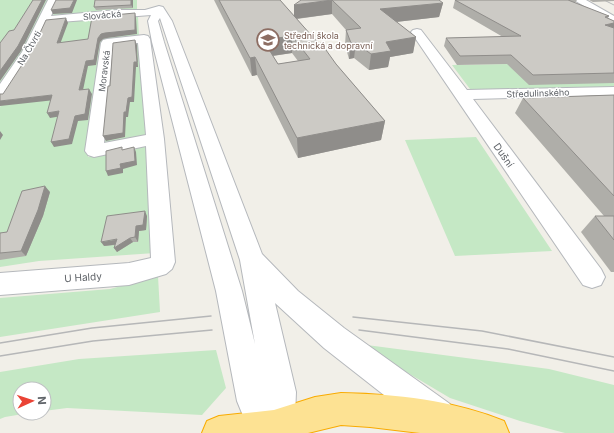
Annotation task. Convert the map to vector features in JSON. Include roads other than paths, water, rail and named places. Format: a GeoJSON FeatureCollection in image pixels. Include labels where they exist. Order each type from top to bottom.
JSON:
{"type":"FeatureCollection","features":[{"type":"Feature","properties":{"kind":"highway"},"geometry":{"type":"LineString","coordinates":[[219,433],[274,430],[315,414],[341,409],[370,410],[442,419],[492,433]]}},
{"type":"Feature","properties":{"kind":"street","name":"Na Čtvrti"},"geometry":{"type":"LineString","coordinates":[[0,95],[28,52],[53,0]]}},
{"type":"Feature","properties":{"kind":"street"},"geometry":{"type":"LineString","coordinates":[[579,0],[614,21]]}},
{"type":"Feature","properties":{"kind":"street","name":"Slovácká"},"geometry":{"type":"LineString","coordinates":[[44,20],[117,13],[145,13],[154,5]]}},
{"type":"Feature","properties":{"kind":"street"},"geometry":{"type":"LineString","coordinates":[[154,5],[167,21],[252,260],[280,392],[278,416],[274,430]]}},
{"type":"Feature","properties":{"kind":"street"},"geometry":{"type":"LineString","coordinates":[[154,5],[153,21],[158,42],[229,291],[253,401],[258,412],[274,430]]}},
{"type":"Feature","properties":{"kind":"street","name":"Dušní"},"geometry":{"type":"LineString","coordinates":[[417,32],[592,277]]}},
{"type":"Feature","properties":{"kind":"street","name":"Moravská"},"geometry":{"type":"LineString","coordinates":[[155,140],[94,151],[107,43],[144,39],[155,140],[163,262]]}},
{"type":"Feature","properties":{"kind":"street","name":"Středulinského"},"geometry":{"type":"LineString","coordinates":[[462,95],[614,91]]}},
{"type":"Feature","properties":{"kind":"street"},"geometry":{"type":"LineString","coordinates":[[252,260],[289,300],[328,333],[375,370],[442,419]]}},
{"type":"Feature","properties":{"kind":"street","name":"U Haldy"},"geometry":{"type":"LineString","coordinates":[[0,284],[129,274],[157,267],[163,262]]}},
{"type":"Feature","properties":{"kind":"tram line"},"geometry":{"type":"LineString","coordinates":[[604,0],[614,5]]}},
{"type":"Feature","properties":{"kind":"tram line"},"geometry":{"type":"LineString","coordinates":[[0,343],[92,328],[211,316]]}},
{"type":"Feature","properties":{"kind":"tram line"},"geometry":{"type":"LineString","coordinates":[[353,317],[482,331],[614,357]]}},
{"type":"Feature","properties":{"kind":"tram line"},"geometry":{"type":"LineString","coordinates":[[0,356],[93,341],[212,330]]}},
{"type":"Feature","properties":{"kind":"tram line"},"geometry":{"type":"LineString","coordinates":[[359,330],[508,349],[614,371]]}},
{"type":"Feature","properties":{"kind":"place","name":"Střední škola technická a dopravní"},"geometry":{"type":"Point","coordinates":[268,40]}}]}
